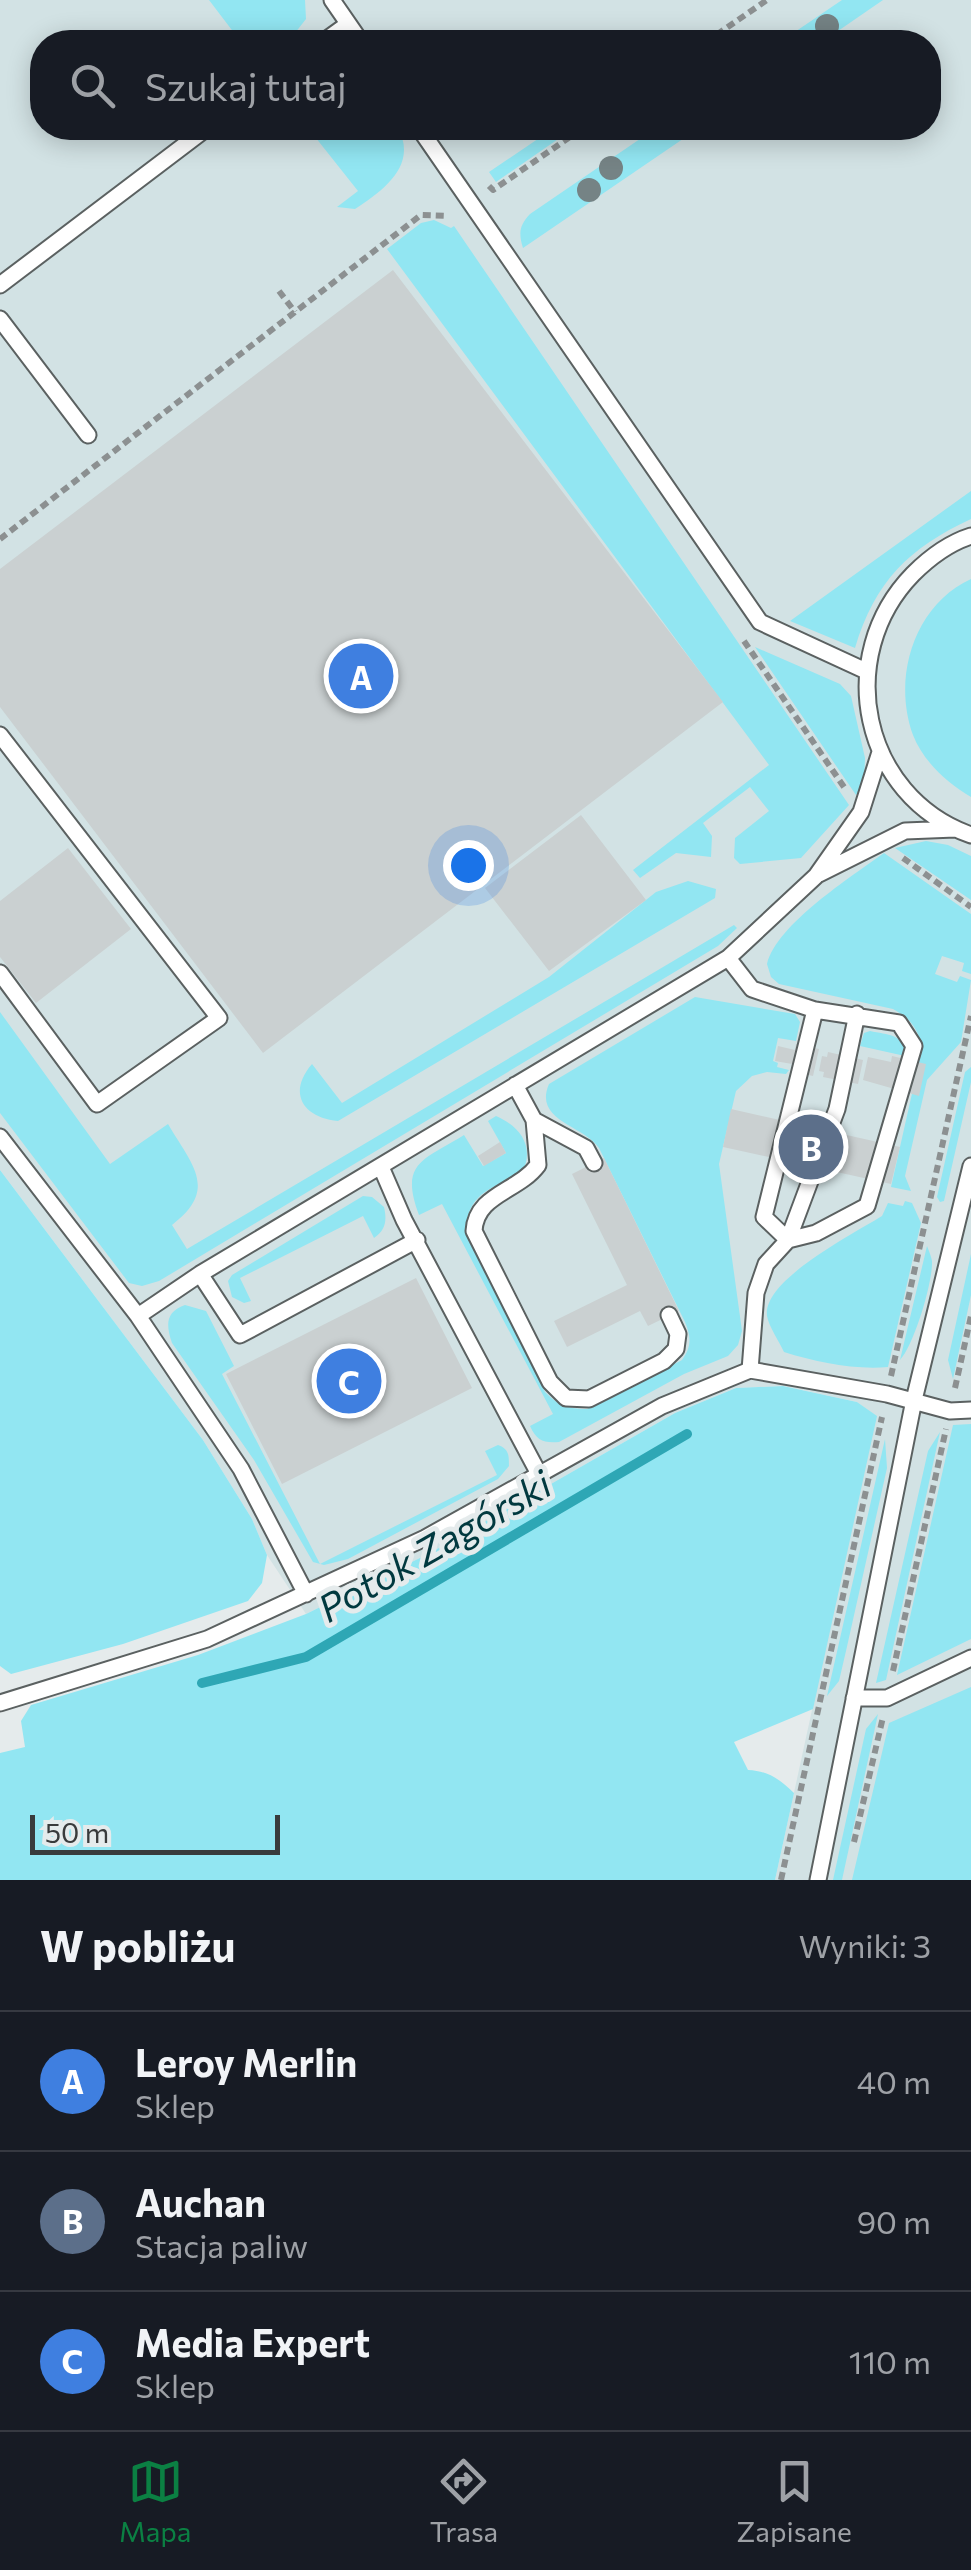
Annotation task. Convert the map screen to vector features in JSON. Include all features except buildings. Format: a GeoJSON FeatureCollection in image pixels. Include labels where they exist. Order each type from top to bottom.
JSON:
{"type":"FeatureCollection","features":[{"type":"Feature","properties":{"kind":"lane"},"geometry":{"type":"LineString","coordinates":[[332,0],[352,30]]}},
{"type":"Feature","properties":{"kind":"lane"},"geometry":{"type":"LineString","coordinates":[[340,30],[348,24]]}},
{"type":"Feature","properties":{"kind":"lane"},"geometry":{"type":"LineString","coordinates":[[0,285],[191,140]]}},
{"type":"Feature","properties":{"kind":"lane"},"geometry":{"type":"LineString","coordinates":[[428,140],[760,622],[866,671]]}},
{"type":"Feature","properties":{"kind":"lane"},"geometry":{"type":"LineString","coordinates":[[0,319],[88,436]]}},
{"type":"Feature","properties":{"kind":"lane"},"geometry":{"type":"LineString","coordinates":[[963,832],[910,797],[880,752],[868,712],[866,671],[876,628],[897,590],[927,559],[971,536]]}},
{"type":"Feature","properties":{"kind":"lane"},"geometry":{"type":"LineString","coordinates":[[0,735],[219,1018],[97,1104],[0,973]]}},
{"type":"Feature","properties":{"kind":"lane"},"geometry":{"type":"LineString","coordinates":[[138,1316],[200,1274],[728,958],[816,876],[860,812],[880,752]]}},
{"type":"Feature","properties":{"kind":"lane"},"geometry":{"type":"LineString","coordinates":[[816,876],[904,831],[963,832]]}},
{"type":"Feature","properties":{"kind":"lane"},"geometry":{"type":"LineString","coordinates":[[728,958],[752,989],[815,1010],[899,1022],[914,1046],[868,1206],[816,1233],[788,1240]]}},
{"type":"Feature","properties":{"kind":"lane"},"geometry":{"type":"LineString","coordinates":[[788,1240],[764,1217],[815,1010]]}},
{"type":"Feature","properties":{"kind":"lane"},"geometry":{"type":"LineString","coordinates":[[750,1370],[756,1293],[766,1264],[788,1240],[836,1109],[857,1014]]}},
{"type":"Feature","properties":{"kind":"lane"},"geometry":{"type":"LineString","coordinates":[[515,1086],[534,1120],[538,1165],[528,1179],[482,1204],[474,1217],[474,1230],[550,1382],[566,1398],[589,1399],[664,1361],[676,1349],[678,1334],[669,1316]]}},
{"type":"Feature","properties":{"kind":"lane"},"geometry":{"type":"LineString","coordinates":[[534,1120],[586,1148],[594,1164]]}},
{"type":"Feature","properties":{"kind":"lane"},"geometry":{"type":"LineString","coordinates":[[0,1137],[138,1316],[241,1470],[306,1594]]}},
{"type":"Feature","properties":{"kind":"lane"},"geometry":{"type":"LineString","coordinates":[[818,1880],[914,1400],[971,1166]]}},
{"type":"Feature","properties":{"kind":"lane"},"geometry":{"type":"LineString","coordinates":[[381,1167],[538,1474]]}},
{"type":"Feature","properties":{"kind":"lane"},"geometry":{"type":"LineString","coordinates":[[200,1274],[240,1335],[417,1240]]}},
{"type":"Feature","properties":{"kind":"lane"},"geometry":{"type":"LineString","coordinates":[[0,1703],[207,1639],[424,1538],[662,1406],[750,1370],[887,1394],[950,1411],[971,1410]]}},
{"type":"Feature","properties":{"kind":"lane"},"geometry":{"type":"LineString","coordinates":[[854,1698],[887,1698],[971,1658]]}},
{"type":"Feature","properties":{"kind":"path"},"geometry":{"type":"LineString","coordinates":[[723,30],[766,0]]}},
{"type":"Feature","properties":{"kind":"path"},"geometry":{"type":"LineString","coordinates":[[0,539],[421,215],[446,214],[489,186],[493,190],[566,140]]}},
{"type":"Feature","properties":{"kind":"path"},"geometry":{"type":"LineString","coordinates":[[446,214],[455,223]]}},
{"type":"Feature","properties":{"kind":"path"},"geometry":{"type":"LineString","coordinates":[[279,291],[295,312]]}},
{"type":"Feature","properties":{"kind":"path"},"geometry":{"type":"LineString","coordinates":[[742,637],[860,812]]}},
{"type":"Feature","properties":{"kind":"path"},"geometry":{"type":"LineString","coordinates":[[884,842],[971,907]]}},
{"type":"Feature","properties":{"kind":"path"},"geometry":{"type":"LineString","coordinates":[[781,1880],[971,1016]]}},
{"type":"Feature","properties":{"kind":"path"},"geometry":{"type":"LineString","coordinates":[[851,1853],[971,1316]]}},
{"type":"Feature","properties":{"kind":"shaded area"},"geometry":{"type":"Polygon","coordinates":[[[0,0],[971,0],[971,1880],[775,1880],[876,1416],[857,1402],[784,1386],[736,1388],[675,1413],[430,1553],[306,1614],[267,1555],[252,1519],[203,1440],[0,1170],[0,0]]]}},
{"type":"Feature","properties":{"kind":"shaded area"},"geometry":{"type":"Polygon","coordinates":[[[209,0],[305,0],[306,19],[297,30],[232,30],[209,0]]]}},
{"type":"Feature","properties":{"kind":"shaded area"},"geometry":{"type":"Polygon","coordinates":[[[842,0],[883,0],[839,30],[798,30],[842,0]]]}},
{"type":"Feature","properties":{"kind":"shaded area"},"geometry":{"type":"Polygon","coordinates":[[[318,140],[403,140],[401,165],[387,185],[355,209],[337,207],[358,191],[318,140]]]}},
{"type":"Feature","properties":{"kind":"shaded area"},"geometry":{"type":"Polygon","coordinates":[[[536,140],[557,140],[496,182],[489,172],[536,140]]]}},
{"type":"Feature","properties":{"kind":"shaded area"},"geometry":{"type":"Polygon","coordinates":[[[638,140],[681,140],[523,248],[521,229],[530,214],[638,140]]]}},
{"type":"Feature","properties":{"kind":"shaded area"},"geometry":{"type":"Polygon","coordinates":[[[434,220],[454,226],[849,805],[801,858],[740,864],[734,858],[735,838],[769,811],[750,787],[703,823],[712,836],[711,857],[676,853],[640,878],[633,870],[769,765],[387,249],[421,223],[434,220]]]}},
{"type":"Feature","properties":{"kind":"shaded area"},"geometry":{"type":"Polygon","coordinates":[[[971,491],[971,519],[930,542],[897,569],[873,604],[855,648],[790,621],[971,491]]]}},
{"type":"Feature","properties":{"kind":"shaded area"},"geometry":{"type":"Polygon","coordinates":[[[971,579],[971,797],[945,778],[923,754],[913,735],[905,690],[907,667],[922,625],[935,606],[971,579]]]}},
{"type":"Feature","properties":{"kind":"shaded area"},"geometry":{"type":"Polygon","coordinates":[[[755,647],[840,684],[851,696],[865,758],[864,781],[856,795],[755,647]]]}},
{"type":"Feature","properties":{"kind":"shaded area"},"geometry":{"type":"Polygon","coordinates":[[[926,841],[948,845],[971,856],[971,900],[895,848],[926,841]]]}},
{"type":"Feature","properties":{"kind":"shaded area"},"geometry":{"type":"Polygon","coordinates":[[[884,853],[971,914],[971,974],[962,971],[964,963],[942,956],[935,974],[957,982],[960,976],[971,980],[961,1042],[927,1080],[905,1176],[911,1191],[891,1187],[922,1049],[913,1025],[893,1009],[779,984],[771,977],[767,964],[785,933],[800,918],[884,853]]]}},
{"type":"Feature","properties":{"kind":"shaded area"},"geometry":{"type":"Polygon","coordinates":[[[688,881],[716,889],[715,898],[338,1121],[316,1115],[302,1102],[301,1085],[312,1064],[342,1103],[549,977],[656,892],[688,881]]]}},
{"type":"Feature","properties":{"kind":"shaded area"},"geometry":{"type":"Polygon","coordinates":[[[734,925],[737,928],[718,946],[159,1281],[142,1286],[129,1283],[0,1113],[0,1012],[110,1164],[168,1124],[197,1176],[195,1200],[172,1225],[187,1249],[734,925]]]}},
{"type":"Feature","properties":{"kind":"shaded area"},"geometry":{"type":"Polygon","coordinates":[[[695,997],[795,1014],[800,1022],[796,1041],[778,1038],[773,1061],[778,1063],[777,1067],[789,1070],[786,1074],[767,1072],[752,1076],[736,1091],[719,1164],[742,1331],[738,1345],[728,1356],[684,1374],[559,1442],[545,1441],[530,1426],[553,1414],[442,1204],[419,1215],[412,1184],[414,1173],[427,1157],[464,1135],[483,1166],[506,1153],[488,1121],[496,1116],[519,1132],[527,1155],[522,1173],[475,1201],[466,1234],[545,1392],[554,1400],[587,1409],[682,1360],[690,1341],[685,1322],[599,1148],[554,1114],[546,1096],[549,1084],[695,997]]]}},
{"type":"Feature","properties":{"kind":"shaded area"},"geometry":{"type":"Polygon","coordinates":[[[864,1033],[899,1039],[905,1056],[860,1046],[864,1033]]]}},
{"type":"Feature","properties":{"kind":"shaded area"},"geometry":{"type":"Polygon","coordinates":[[[971,1067],[944,1201],[940,1202],[937,1197],[965,1072],[971,1067]]]}},
{"type":"Feature","properties":{"kind":"shaded area"},"geometry":{"type":"Polygon","coordinates":[[[0,1170],[203,1440],[252,1519],[267,1555],[262,1583],[248,1601],[123,1644],[11,1674],[0,1666],[0,1170]]]}},
{"type":"Feature","properties":{"kind":"shaded area"},"geometry":{"type":"Polygon","coordinates":[[[363,1196],[372,1197],[384,1207],[385,1224],[374,1238],[363,1216],[240,1278],[251,1301],[244,1303],[232,1297],[228,1281],[232,1275],[363,1196]]]}},
{"type":"Feature","properties":{"kind":"shaded area"},"geometry":{"type":"Polygon","coordinates":[[[905,1201],[912,1203],[921,1223],[888,1367],[835,1364],[784,1352],[767,1316],[769,1302],[779,1288],[812,1259],[882,1216],[888,1203],[903,1206],[905,1201]]]}},
{"type":"Feature","properties":{"kind":"shaded area"},"geometry":{"type":"Polygon","coordinates":[[[927,1246],[932,1261],[926,1298],[917,1328],[900,1360],[927,1246]]]}},
{"type":"Feature","properties":{"kind":"shaded area"},"geometry":{"type":"Polygon","coordinates":[[[971,1254],[971,1295],[953,1379],[948,1360],[971,1254]]]}},
{"type":"Feature","properties":{"kind":"shaded area"},"geometry":{"type":"Polygon","coordinates":[[[185,1305],[206,1311],[234,1366],[222,1374],[320,1564],[313,1562],[254,1460],[172,1343],[169,1320],[174,1311],[185,1305]]]}},
{"type":"Feature","properties":{"kind":"shaded area"},"geometry":{"type":"Polygon","coordinates":[[[783,1386],[857,1402],[877,1416],[813,1709],[734,1742],[748,1770],[773,1777],[794,1793],[775,1880],[0,1880],[0,1753],[25,1747],[21,1721],[31,1705],[198,1655],[306,1614],[430,1553],[675,1413],[736,1388],[783,1386]]]}},
{"type":"Feature","properties":{"kind":"shaded area"},"geometry":{"type":"Polygon","coordinates":[[[971,1424],[971,1639],[897,1675],[953,1425],[971,1424]]]}},
{"type":"Feature","properties":{"kind":"shaded area"},"geometry":{"type":"Polygon","coordinates":[[[940,1432],[886,1680],[876,1683],[928,1451],[940,1432]]]}},
{"type":"Feature","properties":{"kind":"shaded area"},"geometry":{"type":"Polygon","coordinates":[[[885,1439],[887,1468],[846,1651],[839,1681],[827,1696],[885,1439]]]}},
{"type":"Feature","properties":{"kind":"shaded area"},"geometry":{"type":"Polygon","coordinates":[[[498,1445],[506,1451],[509,1466],[498,1479],[348,1559],[320,1564],[497,1475],[485,1451],[498,1445]]]}},
{"type":"Feature","properties":{"kind":"shaded area"},"geometry":{"type":"Polygon","coordinates":[[[971,1687],[971,1880],[852,1880],[889,1723],[971,1687]]]}},
{"type":"Feature","properties":{"kind":"shaded area"},"geometry":{"type":"Polygon","coordinates":[[[878,1714],[842,1880],[833,1880],[866,1729],[878,1714]]]}},
{"type":"Feature","properties":{"kind":"waterway","name":"Potok Zagórski"},"geometry":{"type":"LineString","coordinates":[[202,1683],[306,1657],[687,1434]]}},
{"type":"Feature","properties":{"kind":"place","name":"Leroy Merlin"},"geometry":{"type":"Point","coordinates":[361,676]}},
{"type":"Feature","properties":{"kind":"place","name":"Auchan"},"geometry":{"type":"Point","coordinates":[811,1147]}},
{"type":"Feature","properties":{"kind":"place","name":"Media Expert"},"geometry":{"type":"Point","coordinates":[349,1381]}}]}
